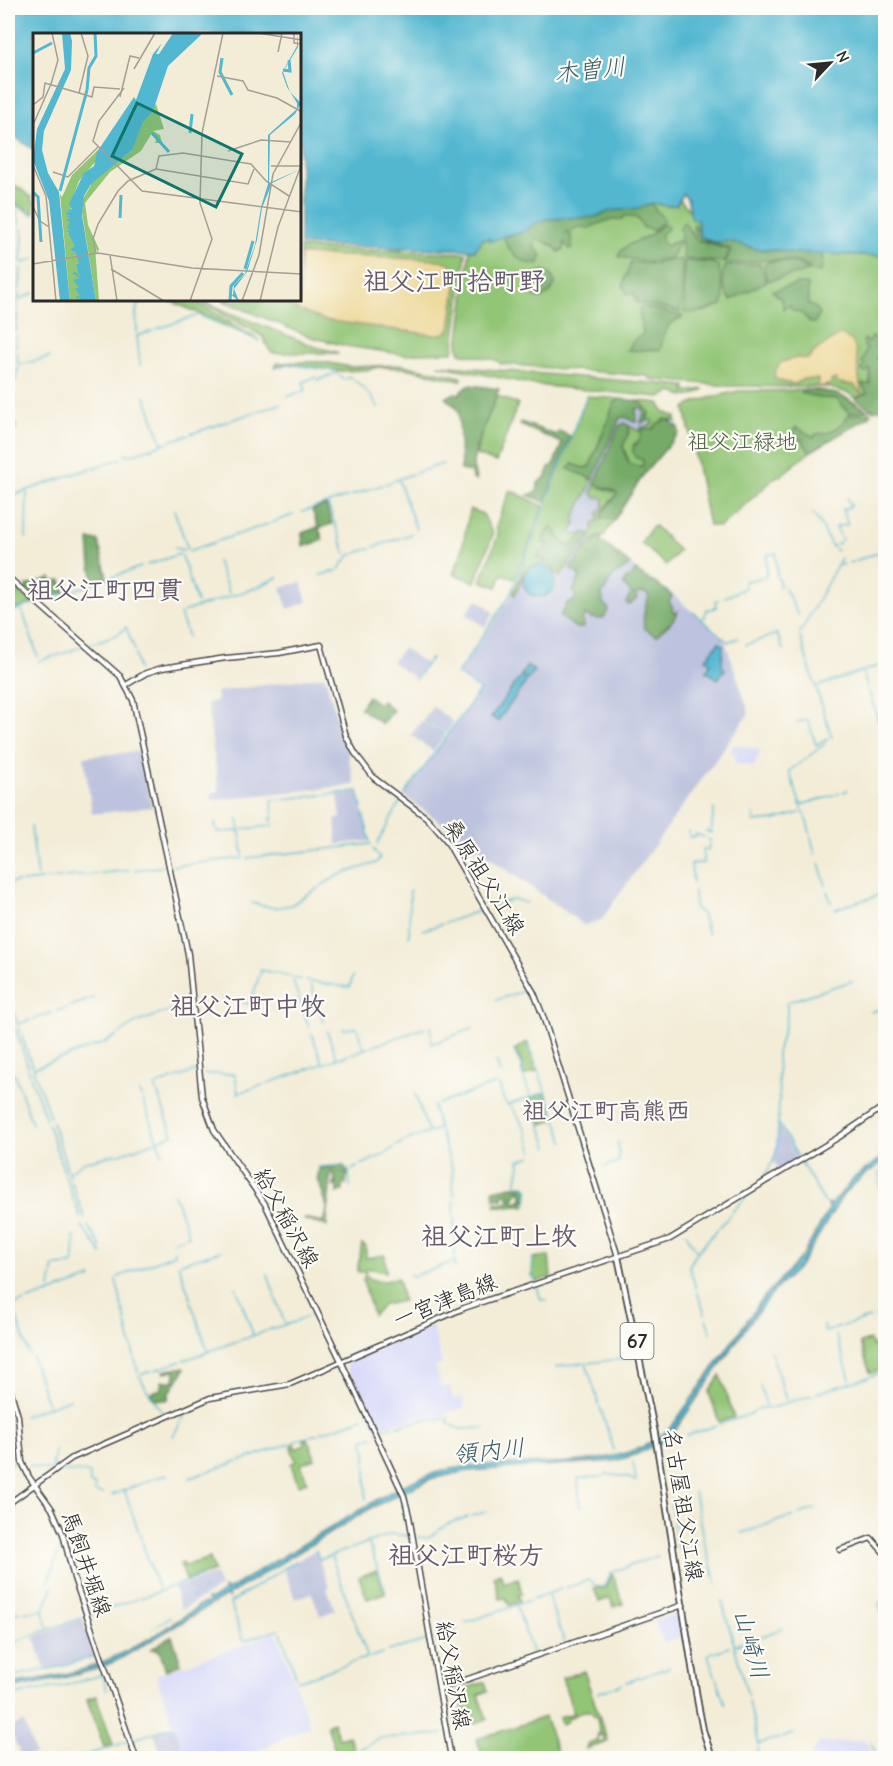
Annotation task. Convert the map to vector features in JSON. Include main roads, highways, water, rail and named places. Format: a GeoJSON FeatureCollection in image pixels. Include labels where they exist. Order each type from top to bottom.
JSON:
{"type":"FeatureCollection","features":[{"type":"Feature","properties":{"kind":"main road"},"geometry":{"type":"LineString","coordinates":[[8,577],[120,676],[126,685]]}},
{"type":"Feature","properties":{"kind":"main road","name":"桑原祖父江線"},"geometry":{"type":"LineString","coordinates":[[126,685],[146,673],[162,668],[279,653],[321,645],[346,736],[355,753],[374,778],[427,818],[446,840],[534,993],[618,1257]]}},
{"type":"Feature","properties":{"kind":"main road","name":"給父稲沢線"},"geometry":{"type":"LineString","coordinates":[[126,685],[138,717],[188,954],[205,1110],[219,1137],[265,1204],[399,1484],[409,1516],[451,1758]]}},
{"type":"Feature","properties":{"kind":"main road","name":"一宮津島線"},"geometry":{"type":"LineString","coordinates":[[8,1504],[72,1458],[210,1398],[285,1385],[464,1308],[675,1236],[859,1125],[885,1105]]}},
{"type":"Feature","properties":{"kind":"main road","name":"名古屋祖父江線"},"geometry":{"type":"LineString","coordinates":[[618,1257],[655,1436],[701,1722],[712,1758]]}},
{"type":"Feature","properties":{"kind":"main road","name":"馬飼井堀線"},"geometry":{"type":"LineString","coordinates":[[8,1382],[18,1416],[22,1462],[34,1486],[52,1509],[63,1534],[74,1578],[136,1758]]}},
{"type":"Feature","properties":{"kind":"main road"},"geometry":{"type":"LineString","coordinates":[[840,1550],[871,1538],[885,1555]]}},
{"type":"Feature","properties":{"kind":"main road"},"geometry":{"type":"LineString","coordinates":[[439,1689],[683,1605]]}},
{"type":"Feature","properties":{"kind":"water","name":"木曽川"},"geometry":{"type":"Polygon","coordinates":[[[8,8],[885,8],[885,256],[793,253],[756,249],[730,241],[713,242],[700,236],[697,220],[692,219],[687,198],[683,194],[676,205],[652,203],[639,208],[610,211],[595,217],[547,219],[521,233],[492,241],[489,240],[490,238],[483,239],[475,250],[302,245],[302,33],[33,33],[33,149],[8,132],[8,8]]]}},
{"type":"Feature","properties":{"kind":"water"},"geometry":{"type":"Polygon","coordinates":[[[539,565],[550,570],[555,581],[550,592],[539,597],[528,592],[523,581],[528,570],[539,565]]]}},
{"type":"Feature","properties":{"kind":"water"},"geometry":{"type":"Polygon","coordinates":[[[719,642],[723,645],[722,666],[725,669],[718,679],[706,671],[711,663],[706,659],[719,642]]]}},
{"type":"Feature","properties":{"kind":"water"},"geometry":{"type":"Polygon","coordinates":[[[527,666],[534,671],[498,721],[491,717],[521,676],[526,679],[521,675],[527,666]]]}},
{"type":"Feature","properties":{"kind":"water"},"geometry":{"type":"Polygon","coordinates":[[[885,1153],[885,1161],[863,1176],[843,1195],[800,1266],[776,1289],[750,1322],[678,1426],[662,1442],[635,1455],[614,1461],[468,1471],[430,1479],[371,1508],[228,1595],[229,1598],[226,1596],[118,1660],[78,1674],[8,1689],[8,1684],[72,1672],[120,1654],[159,1632],[197,1606],[208,1602],[207,1599],[210,1600],[225,1591],[224,1588],[227,1590],[378,1499],[418,1479],[446,1470],[473,1466],[600,1459],[630,1452],[655,1440],[675,1422],[763,1298],[803,1255],[830,1207],[827,1206],[828,1204],[831,1205],[855,1177],[883,1157],[885,1153]]]}},
{"type":"Feature","properties":{"kind":"waterway"},"geometry":{"type":"LineString","coordinates":[[8,201],[33,214]]}},
{"type":"Feature","properties":{"kind":"waterway"},"geometry":{"type":"LineString","coordinates":[[15,206],[23,235],[21,262]]}},
{"type":"Feature","properties":{"kind":"waterway"},"geometry":{"type":"LineString","coordinates":[[23,263],[33,259]]}},
{"type":"Feature","properties":{"kind":"waterway"},"geometry":{"type":"LineString","coordinates":[[16,332],[21,268]]}},
{"type":"Feature","properties":{"kind":"waterway"},"geometry":{"type":"LineString","coordinates":[[20,299],[33,293]]}},
{"type":"Feature","properties":{"kind":"waterway"},"geometry":{"type":"LineString","coordinates":[[137,333],[138,304],[153,302]]}},
{"type":"Feature","properties":{"kind":"waterway"},"geometry":{"type":"LineString","coordinates":[[198,315],[258,340]]}},
{"type":"Feature","properties":{"kind":"waterway"},"geometry":{"type":"LineString","coordinates":[[177,322],[196,316]]}},
{"type":"Feature","properties":{"kind":"waterway"},"geometry":{"type":"LineString","coordinates":[[157,329],[175,323]]}},
{"type":"Feature","properties":{"kind":"waterway"},"geometry":{"type":"LineString","coordinates":[[140,365],[137,336],[153,331]]}},
{"type":"Feature","properties":{"kind":"waterway"},"geometry":{"type":"LineString","coordinates":[[16,336],[16,346]]}},
{"type":"Feature","properties":{"kind":"waterway"},"geometry":{"type":"LineString","coordinates":[[17,350],[18,364]]}},
{"type":"Feature","properties":{"kind":"waterway"},"geometry":{"type":"LineString","coordinates":[[20,365],[50,357]]}},
{"type":"Feature","properties":{"kind":"waterway"},"geometry":{"type":"LineString","coordinates":[[276,368],[288,364],[335,371]]}},
{"type":"Feature","properties":{"kind":"waterway"},"geometry":{"type":"LineString","coordinates":[[17,376],[18,368]]}},
{"type":"Feature","properties":{"kind":"waterway"},"geometry":{"type":"LineString","coordinates":[[317,377],[318,380],[337,373],[344,380]]}},
{"type":"Feature","properties":{"kind":"waterway"},"geometry":{"type":"LineString","coordinates":[[346,379],[349,376],[358,383],[378,407]]}},
{"type":"Feature","properties":{"kind":"waterway"},"geometry":{"type":"LineString","coordinates":[[287,397],[306,390],[303,382],[315,377]]}},
{"type":"Feature","properties":{"kind":"waterway"},"geometry":{"type":"LineString","coordinates":[[8,382],[17,378]]}},
{"type":"Feature","properties":{"kind":"waterway"},"geometry":{"type":"LineString","coordinates":[[145,396],[162,443]]}},
{"type":"Feature","properties":{"kind":"waterway"},"geometry":{"type":"LineString","coordinates":[[405,794],[480,690],[457,674],[510,596],[586,397]]}},
{"type":"Feature","properties":{"kind":"waterway"},"geometry":{"type":"LineString","coordinates":[[8,404],[17,430]]}},
{"type":"Feature","properties":{"kind":"waterway"},"geometry":{"type":"LineString","coordinates":[[234,419],[280,404]]}},
{"type":"Feature","properties":{"kind":"waterway"},"geometry":{"type":"LineString","coordinates":[[219,424],[232,420]]}},
{"type":"Feature","properties":{"kind":"waterway"},"geometry":{"type":"LineString","coordinates":[[191,434],[217,425]]}},
{"type":"Feature","properties":{"kind":"waterway"},"geometry":{"type":"LineString","coordinates":[[125,454],[131,455],[188,435]]}},
{"type":"Feature","properties":{"kind":"waterway"},"geometry":{"type":"LineString","coordinates":[[68,476],[120,459]]}},
{"type":"Feature","properties":{"kind":"waterway"},"geometry":{"type":"LineString","coordinates":[[415,473],[443,464]]}},
{"type":"Feature","properties":{"kind":"waterway"},"geometry":{"type":"LineString","coordinates":[[385,484],[412,474]]}},
{"type":"Feature","properties":{"kind":"waterway"},"geometry":{"type":"LineString","coordinates":[[8,497],[66,477]]}},
{"type":"Feature","properties":{"kind":"waterway"},"geometry":{"type":"LineString","coordinates":[[399,481],[416,529]]}},
{"type":"Feature","properties":{"kind":"waterway"},"geometry":{"type":"LineString","coordinates":[[350,496],[382,485]]}},
{"type":"Feature","properties":{"kind":"waterway"},"geometry":{"type":"LineString","coordinates":[[26,538],[27,493]]}},
{"type":"Feature","properties":{"kind":"waterway"},"geometry":{"type":"LineString","coordinates":[[328,503],[347,497]]}},
{"type":"Feature","properties":{"kind":"waterway"},"geometry":{"type":"LineString","coordinates":[[842,540],[836,527],[848,524],[842,510],[851,506],[847,498]]}},
{"type":"Feature","properties":{"kind":"waterway"},"geometry":{"type":"LineString","coordinates":[[302,512],[325,504]]}},
{"type":"Feature","properties":{"kind":"waterway"},"geometry":{"type":"LineString","coordinates":[[328,505],[346,554]]}},
{"type":"Feature","properties":{"kind":"waterway"},"geometry":{"type":"LineString","coordinates":[[174,510],[188,549]]}},
{"type":"Feature","properties":{"kind":"waterway"},"geometry":{"type":"LineString","coordinates":[[813,514],[832,547],[834,546]]}},
{"type":"Feature","properties":{"kind":"waterway"},"geometry":{"type":"LineString","coordinates":[[271,523],[293,515]]}},
{"type":"Feature","properties":{"kind":"waterway"},"geometry":{"type":"LineString","coordinates":[[189,551],[268,524]]}},
{"type":"Feature","properties":{"kind":"waterway"},"geometry":{"type":"LineString","coordinates":[[403,537],[411,534]]}},
{"type":"Feature","properties":{"kind":"waterway"},"geometry":{"type":"LineString","coordinates":[[374,547],[400,538]]}},
{"type":"Feature","properties":{"kind":"waterway"},"geometry":{"type":"LineString","coordinates":[[849,563],[880,552],[886,547]]}},
{"type":"Feature","properties":{"kind":"waterway"},"geometry":{"type":"LineString","coordinates":[[174,548],[184,550]]}},
{"type":"Feature","properties":{"kind":"waterway"},"geometry":{"type":"LineString","coordinates":[[357,553],[371,548]]}},
{"type":"Feature","properties":{"kind":"waterway"},"geometry":{"type":"LineString","coordinates":[[754,579],[766,577],[767,555],[776,553],[777,575]]}},
{"type":"Feature","properties":{"kind":"waterway"},"geometry":{"type":"LineString","coordinates":[[147,565],[180,554]]}},
{"type":"Feature","properties":{"kind":"waterway"},"geometry":{"type":"LineString","coordinates":[[339,569],[350,555],[354,554]]}},
{"type":"Feature","properties":{"kind":"waterway"},"geometry":{"type":"LineString","coordinates":[[880,554],[886,571]]}},
{"type":"Feature","properties":{"kind":"waterway"},"geometry":{"type":"LineString","coordinates":[[182,556],[197,603]]}},
{"type":"Feature","properties":{"kind":"waterway"},"geometry":{"type":"LineString","coordinates":[[800,633],[841,558]]}},
{"type":"Feature","properties":{"kind":"waterway"},"geometry":{"type":"LineString","coordinates":[[217,561],[229,593]]}},
{"type":"Feature","properties":{"kind":"waterway"},"geometry":{"type":"LineString","coordinates":[[837,566],[844,564]]}},
{"type":"Feature","properties":{"kind":"waterway"},"geometry":{"type":"LineString","coordinates":[[40,602],[141,567]]}},
{"type":"Feature","properties":{"kind":"waterway"},"geometry":{"type":"LineString","coordinates":[[320,575],[337,571]]}},
{"type":"Feature","properties":{"kind":"waterway"},"geometry":{"type":"LineString","coordinates":[[260,586],[278,577]]}},
{"type":"Feature","properties":{"kind":"waterway"},"geometry":{"type":"LineString","coordinates":[[778,577],[780,587]]}},
{"type":"Feature","properties":{"kind":"waterway"},"geometry":{"type":"LineString","coordinates":[[745,588],[744,581],[752,580]]}},
{"type":"Feature","properties":{"kind":"waterway"},"geometry":{"type":"LineString","coordinates":[[216,601],[258,587]]}},
{"type":"Feature","properties":{"kind":"waterway"},"geometry":{"type":"LineString","coordinates":[[785,588],[798,616]]}},
{"type":"Feature","properties":{"kind":"waterway"},"geometry":{"type":"LineString","coordinates":[[725,597],[743,589]]}},
{"type":"Feature","properties":{"kind":"waterway"},"geometry":{"type":"LineString","coordinates":[[702,619],[705,617],[706,610],[717,607],[715,601],[718,600]]}},
{"type":"Feature","properties":{"kind":"waterway"},"geometry":{"type":"LineString","coordinates":[[183,612],[213,602]]}},
{"type":"Feature","properties":{"kind":"waterway"},"geometry":{"type":"LineString","coordinates":[[8,613],[33,604]]}},
{"type":"Feature","properties":{"kind":"waterway"},"geometry":{"type":"LineString","coordinates":[[22,610],[38,657]]}},
{"type":"Feature","properties":{"kind":"waterway"},"geometry":{"type":"LineString","coordinates":[[693,612],[728,642],[738,638]]}},
{"type":"Feature","properties":{"kind":"waterway"},"geometry":{"type":"LineString","coordinates":[[180,614],[188,637]]}},
{"type":"Feature","properties":{"kind":"waterway"},"geometry":{"type":"LineString","coordinates":[[117,635],[126,627],[135,650]]}},
{"type":"Feature","properties":{"kind":"waterway"},"geometry":{"type":"LineString","coordinates":[[746,645],[777,634],[783,650]]}},
{"type":"Feature","properties":{"kind":"waterway"},"geometry":{"type":"LineString","coordinates":[[101,640],[116,635]]}},
{"type":"Feature","properties":{"kind":"waterway"},"geometry":{"type":"LineString","coordinates":[[800,637],[832,738]]}},
{"type":"Feature","properties":{"kind":"waterway"},"geometry":{"type":"LineString","coordinates":[[89,644],[100,641]]}},
{"type":"Feature","properties":{"kind":"waterway"},"geometry":{"type":"LineString","coordinates":[[56,656],[81,647]]}},
{"type":"Feature","properties":{"kind":"waterway"},"geometry":{"type":"LineString","coordinates":[[135,654],[138,669]]}},
{"type":"Feature","properties":{"kind":"waterway"},"geometry":{"type":"LineString","coordinates":[[43,660],[54,656]]}},
{"type":"Feature","properties":{"kind":"waterway"},"geometry":{"type":"LineString","coordinates":[[415,680],[431,658]]}},
{"type":"Feature","properties":{"kind":"waterway"},"geometry":{"type":"LineString","coordinates":[[882,665],[886,664]]}},
{"type":"Feature","properties":{"kind":"waterway"},"geometry":{"type":"LineString","coordinates":[[818,686],[878,666]]}},
{"type":"Feature","properties":{"kind":"waterway"},"geometry":{"type":"LineString","coordinates":[[863,673],[879,723]]}},
{"type":"Feature","properties":{"kind":"waterway"},"geometry":{"type":"LineString","coordinates":[[424,720],[444,735]]}},
{"type":"Feature","properties":{"kind":"waterway"},"geometry":{"type":"LineString","coordinates":[[797,722],[808,720],[816,745],[828,739]]}},
{"type":"Feature","properties":{"kind":"waterway"},"geometry":{"type":"LineString","coordinates":[[809,756],[825,744]]}},
{"type":"Feature","properties":{"kind":"waterway"},"geometry":{"type":"LineString","coordinates":[[801,806],[789,771],[807,758]]}},
{"type":"Feature","properties":{"kind":"waterway"},"geometry":{"type":"LineString","coordinates":[[843,792],[848,790]]}},
{"type":"Feature","properties":{"kind":"waterway"},"geometry":{"type":"LineString","coordinates":[[348,792],[358,791],[362,808]]}},
{"type":"Feature","properties":{"kind":"waterway"},"geometry":{"type":"LineString","coordinates":[[325,795],[346,792]]}},
{"type":"Feature","properties":{"kind":"waterway"},"geometry":{"type":"LineString","coordinates":[[303,797],[322,795]]}},
{"type":"Feature","properties":{"kind":"waterway"},"geometry":{"type":"LineString","coordinates":[[820,800],[834,795]]}},
{"type":"Feature","properties":{"kind":"waterway"},"geometry":{"type":"LineString","coordinates":[[283,799],[301,797]]}},
{"type":"Feature","properties":{"kind":"waterway"},"geometry":{"type":"LineString","coordinates":[[243,829],[272,826],[272,800],[280,799]]}},
{"type":"Feature","properties":{"kind":"waterway"},"geometry":{"type":"LineString","coordinates":[[801,805],[818,800]]}},
{"type":"Feature","properties":{"kind":"waterway"},"geometry":{"type":"LineString","coordinates":[[377,844],[400,802]]}},
{"type":"Feature","properties":{"kind":"waterway"},"geometry":{"type":"LineString","coordinates":[[802,808],[815,854]]}},
{"type":"Feature","properties":{"kind":"waterway"},"geometry":{"type":"LineString","coordinates":[[706,831],[711,833],[714,809]]}},
{"type":"Feature","properties":{"kind":"waterway"},"geometry":{"type":"LineString","coordinates":[[363,813],[370,841]]}},
{"type":"Feature","properties":{"kind":"waterway"},"geometry":{"type":"LineString","coordinates":[[754,813],[754,822],[775,820],[800,813]]}},
{"type":"Feature","properties":{"kind":"waterway"},"geometry":{"type":"LineString","coordinates":[[238,819],[243,855]]}},
{"type":"Feature","properties":{"kind":"waterway"},"geometry":{"type":"LineString","coordinates":[[215,823],[217,832],[238,831]]}},
{"type":"Feature","properties":{"kind":"waterway"},"geometry":{"type":"LineString","coordinates":[[31,826],[37,876]]}},
{"type":"Feature","properties":{"kind":"waterway"},"geometry":{"type":"LineString","coordinates":[[689,831],[689,837],[695,837],[696,834],[704,837]]}},
{"type":"Feature","properties":{"kind":"waterway"},"geometry":{"type":"LineString","coordinates":[[693,883],[691,864],[703,863],[703,850],[708,850],[710,840],[708,839]]}},
{"type":"Feature","properties":{"kind":"waterway"},"geometry":{"type":"LineString","coordinates":[[247,858],[371,844]]}},
{"type":"Feature","properties":{"kind":"waterway"},"geometry":{"type":"LineString","coordinates":[[321,886],[339,875],[376,863],[380,858],[373,849]]}},
{"type":"Feature","properties":{"kind":"waterway"},"geometry":{"type":"LineString","coordinates":[[172,866],[243,858]]}},
{"type":"Feature","properties":{"kind":"waterway"},"geometry":{"type":"LineString","coordinates":[[819,863],[826,886]]}},
{"type":"Feature","properties":{"kind":"waterway"},"geometry":{"type":"LineString","coordinates":[[134,870],[166,866]]}},
{"type":"Feature","properties":{"kind":"waterway"},"geometry":{"type":"LineString","coordinates":[[87,875],[129,870]]}},
{"type":"Feature","properties":{"kind":"waterway"},"geometry":{"type":"LineString","coordinates":[[22,882],[84,875]]}},
{"type":"Feature","properties":{"kind":"waterway"},"geometry":{"type":"LineString","coordinates":[[8,883],[18,882]]}},
{"type":"Feature","properties":{"kind":"waterway"},"geometry":{"type":"LineString","coordinates":[[252,903],[275,908],[291,905],[318,888]]}},
{"type":"Feature","properties":{"kind":"waterway"},"geometry":{"type":"LineString","coordinates":[[409,936],[410,890]]}},
{"type":"Feature","properties":{"kind":"waterway"},"geometry":{"type":"LineString","coordinates":[[694,891],[695,908],[702,914],[708,934]]}},
{"type":"Feature","properties":{"kind":"waterway"},"geometry":{"type":"LineString","coordinates":[[827,891],[831,903]]}},
{"type":"Feature","properties":{"kind":"waterway"},"geometry":{"type":"LineString","coordinates":[[835,909],[886,893]]}},
{"type":"Feature","properties":{"kind":"waterway"},"geometry":{"type":"LineString","coordinates":[[513,899],[527,903]]}},
{"type":"Feature","properties":{"kind":"waterway"},"geometry":{"type":"LineString","coordinates":[[491,906],[511,900]]}},
{"type":"Feature","properties":{"kind":"waterway"},"geometry":{"type":"LineString","coordinates":[[445,923],[481,910]]}},
{"type":"Feature","properties":{"kind":"waterway"},"geometry":{"type":"LineString","coordinates":[[423,930],[442,924]]}},
{"type":"Feature","properties":{"kind":"waterway"},"geometry":{"type":"LineString","coordinates":[[260,975],[261,970],[274,973]]}},
{"type":"Feature","properties":{"kind":"waterway"},"geometry":{"type":"LineString","coordinates":[[277,973],[302,980]]}},
{"type":"Feature","properties":{"kind":"waterway"},"geometry":{"type":"LineString","coordinates":[[337,986],[350,987],[353,976]]}},
{"type":"Feature","properties":{"kind":"waterway"},"geometry":{"type":"LineString","coordinates":[[236,1001],[250,1004],[259,977]]}},
{"type":"Feature","properties":{"kind":"waterway"},"geometry":{"type":"LineString","coordinates":[[293,981],[309,1027]]}},
{"type":"Feature","properties":{"kind":"waterway"},"geometry":{"type":"LineString","coordinates":[[306,981],[334,985]]}},
{"type":"Feature","properties":{"kind":"waterway"},"geometry":{"type":"LineString","coordinates":[[790,1001],[852,981]]}},
{"type":"Feature","properties":{"kind":"waterway"},"geometry":{"type":"LineString","coordinates":[[311,985],[324,1022]]}},
{"type":"Feature","properties":{"kind":"waterway"},"geometry":{"type":"LineString","coordinates":[[496,1000],[527,990]]}},
{"type":"Feature","properties":{"kind":"waterway"},"geometry":{"type":"LineString","coordinates":[[68,1007],[94,998]]}},
{"type":"Feature","properties":{"kind":"waterway"},"geometry":{"type":"LineString","coordinates":[[222,998],[234,1000]]}},
{"type":"Feature","properties":{"kind":"waterway"},"geometry":{"type":"LineString","coordinates":[[9,1000],[18,1025]]}},
{"type":"Feature","properties":{"kind":"waterway"},"geometry":{"type":"LineString","coordinates":[[762,1181],[777,1149],[779,1099],[777,1053],[787,1017],[787,1002]]}},
{"type":"Feature","properties":{"kind":"waterway"},"geometry":{"type":"LineString","coordinates":[[157,1015],[187,1005]]}},
{"type":"Feature","properties":{"kind":"waterway"},"geometry":{"type":"LineString","coordinates":[[871,1012],[886,1007]]}},
{"type":"Feature","properties":{"kind":"waterway"},"geometry":{"type":"LineString","coordinates":[[56,1011],[66,1008]]}},
{"type":"Feature","properties":{"kind":"waterway"},"geometry":{"type":"LineString","coordinates":[[34,1019],[52,1013]]}},
{"type":"Feature","properties":{"kind":"waterway"},"geometry":{"type":"LineString","coordinates":[[119,1034],[135,1023],[155,1016]]}},
{"type":"Feature","properties":{"kind":"waterway"},"geometry":{"type":"LineString","coordinates":[[20,1023],[31,1020]]}},
{"type":"Feature","properties":{"kind":"waterway"},"geometry":{"type":"LineString","coordinates":[[19,1027],[32,1066]]}},
{"type":"Feature","properties":{"kind":"waterway"},"geometry":{"type":"LineString","coordinates":[[430,1027],[431,1034]]}},
{"type":"Feature","properties":{"kind":"waterway"},"geometry":{"type":"LineString","coordinates":[[343,1029],[356,1028]]}},
{"type":"Feature","properties":{"kind":"waterway"},"geometry":{"type":"LineString","coordinates":[[357,1028],[364,1048]]}},
{"type":"Feature","properties":{"kind":"waterway"},"geometry":{"type":"LineString","coordinates":[[405,1035],[424,1028]]}},
{"type":"Feature","properties":{"kind":"waterway"},"geometry":{"type":"LineString","coordinates":[[460,1033],[472,1029]]}},
{"type":"Feature","properties":{"kind":"waterway"},"geometry":{"type":"LineString","coordinates":[[16,1030],[28,1066]]}},
{"type":"Feature","properties":{"kind":"waterway"},"geometry":{"type":"LineString","coordinates":[[327,1031],[337,1059]]}},
{"type":"Feature","properties":{"kind":"waterway"},"geometry":{"type":"LineString","coordinates":[[312,1034],[322,1062]]}},
{"type":"Feature","properties":{"kind":"waterway"},"geometry":{"type":"LineString","coordinates":[[431,1038],[431,1044],[458,1034]]}},
{"type":"Feature","properties":{"kind":"waterway"},"geometry":{"type":"LineString","coordinates":[[351,1054],[404,1035]]}},
{"type":"Feature","properties":{"kind":"waterway"},"geometry":{"type":"LineString","coordinates":[[104,1043],[116,1036]]}},
{"type":"Feature","properties":{"kind":"waterway"},"geometry":{"type":"LineString","coordinates":[[528,1043],[545,1090]]}},
{"type":"Feature","properties":{"kind":"waterway"},"geometry":{"type":"LineString","coordinates":[[92,1047],[102,1044]]}},
{"type":"Feature","properties":{"kind":"waterway"},"geometry":{"type":"LineString","coordinates":[[63,1058],[89,1048]]}},
{"type":"Feature","properties":{"kind":"waterway"},"geometry":{"type":"LineString","coordinates":[[514,1051],[523,1069],[521,1070],[530,1095]]}},
{"type":"Feature","properties":{"kind":"waterway"},"geometry":{"type":"LineString","coordinates":[[305,1070],[348,1055]]}},
{"type":"Feature","properties":{"kind":"waterway"},"geometry":{"type":"LineString","coordinates":[[34,1068],[61,1058]]}},
{"type":"Feature","properties":{"kind":"waterway"},"geometry":{"type":"LineString","coordinates":[[496,1061],[500,1073]]}},
{"type":"Feature","properties":{"kind":"waterway"},"geometry":{"type":"LineString","coordinates":[[28,1069],[46,1119]]}},
{"type":"Feature","properties":{"kind":"waterway"},"geometry":{"type":"LineString","coordinates":[[33,1069],[50,1117]]}},
{"type":"Feature","properties":{"kind":"waterway"},"geometry":{"type":"LineString","coordinates":[[176,1078],[197,1071]]}},
{"type":"Feature","properties":{"kind":"waterway"},"geometry":{"type":"LineString","coordinates":[[266,1084],[303,1071]]}},
{"type":"Feature","properties":{"kind":"waterway"},"geometry":{"type":"LineString","coordinates":[[8,1076],[15,1074]]}},
{"type":"Feature","properties":{"kind":"waterway"},"geometry":{"type":"LineString","coordinates":[[204,1074],[235,1074],[238,1093],[263,1085]]}},
{"type":"Feature","properties":{"kind":"waterway"},"geometry":{"type":"LineString","coordinates":[[15,1075],[32,1124]]}},
{"type":"Feature","properties":{"kind":"waterway"},"geometry":{"type":"LineString","coordinates":[[158,1084],[168,1081]]}},
{"type":"Feature","properties":{"kind":"waterway"},"geometry":{"type":"LineString","coordinates":[[438,1104],[496,1084]]}},
{"type":"Feature","properties":{"kind":"waterway"},"geometry":{"type":"LineString","coordinates":[[499,1085],[504,1101],[514,1110],[525,1128]]}},
{"type":"Feature","properties":{"kind":"waterway"},"geometry":{"type":"LineString","coordinates":[[120,1154],[173,1135],[155,1086]]}},
{"type":"Feature","properties":{"kind":"waterway"},"geometry":{"type":"LineString","coordinates":[[140,1092],[162,1154]]}},
{"type":"Feature","properties":{"kind":"waterway"},"geometry":{"type":"LineString","coordinates":[[508,1105],[546,1092],[564,1141]]}},
{"type":"Feature","properties":{"kind":"waterway"},"geometry":{"type":"LineString","coordinates":[[415,1094],[428,1132]]}},
{"type":"Feature","properties":{"kind":"waterway"},"geometry":{"type":"LineString","coordinates":[[531,1098],[548,1147]]}},
{"type":"Feature","properties":{"kind":"waterway"},"geometry":{"type":"LineString","coordinates":[[417,1137],[439,1129],[433,1105]]}},
{"type":"Feature","properties":{"kind":"waterway"},"geometry":{"type":"LineString","coordinates":[[52,1122],[70,1177]]}},
{"type":"Feature","properties":{"kind":"waterway"},"geometry":{"type":"LineString","coordinates":[[778,1123],[825,1203]]}},
{"type":"Feature","properties":{"kind":"waterway"},"geometry":{"type":"LineString","coordinates":[[48,1124],[64,1172]]}},
{"type":"Feature","properties":{"kind":"waterway"},"geometry":{"type":"LineString","coordinates":[[882,1128],[886,1127]]}},
{"type":"Feature","properties":{"kind":"waterway"},"geometry":{"type":"LineString","coordinates":[[525,1129],[533,1151]]}},
{"type":"Feature","properties":{"kind":"waterway"},"geometry":{"type":"LineString","coordinates":[[440,1132],[452,1168],[454,1196]]}},
{"type":"Feature","properties":{"kind":"waterway"},"geometry":{"type":"LineString","coordinates":[[395,1146],[414,1137]]}},
{"type":"Feature","properties":{"kind":"waterway"},"geometry":{"type":"LineString","coordinates":[[605,1167],[619,1161],[618,1142]]}},
{"type":"Feature","properties":{"kind":"waterway"},"geometry":{"type":"LineString","coordinates":[[361,1165],[393,1148]]}},
{"type":"Feature","properties":{"kind":"waterway"},"geometry":{"type":"LineString","coordinates":[[71,1171],[83,1162],[117,1154]]}},
{"type":"Feature","properties":{"kind":"waterway"},"geometry":{"type":"LineString","coordinates":[[527,1204],[528,1189],[525,1185],[516,1185],[519,1161],[531,1156]]}},
{"type":"Feature","properties":{"kind":"waterway"},"geometry":{"type":"LineString","coordinates":[[319,1167],[343,1165],[349,1171],[350,1187]]}},
{"type":"Feature","properties":{"kind":"waterway"},"geometry":{"type":"LineString","coordinates":[[352,1170],[357,1167]]}},
{"type":"Feature","properties":{"kind":"waterway"},"geometry":{"type":"LineString","coordinates":[[879,1172],[882,1198]]}},
{"type":"Feature","properties":{"kind":"waterway"},"geometry":{"type":"LineString","coordinates":[[65,1175],[75,1203]]}},
{"type":"Feature","properties":{"kind":"waterway"},"geometry":{"type":"LineString","coordinates":[[71,1181],[74,1189]]}},
{"type":"Feature","properties":{"kind":"waterway"},"geometry":{"type":"LineString","coordinates":[[75,1191],[76,1195]]}},
{"type":"Feature","properties":{"kind":"waterway"},"geometry":{"type":"LineString","coordinates":[[174,1194],[189,1235],[187,1236]]}},
{"type":"Feature","properties":{"kind":"waterway"},"geometry":{"type":"LineString","coordinates":[[77,1197],[84,1217]]}},
{"type":"Feature","properties":{"kind":"waterway"},"geometry":{"type":"LineString","coordinates":[[732,1212],[746,1197]]}},
{"type":"Feature","properties":{"kind":"waterway"},"geometry":{"type":"LineString","coordinates":[[454,1201],[455,1258]]}},
{"type":"Feature","properties":{"kind":"waterway"},"geometry":{"type":"LineString","coordinates":[[76,1205],[80,1217]]}},
{"type":"Feature","properties":{"kind":"waterway"},"geometry":{"type":"LineString","coordinates":[[697,1252],[731,1214]]}},
{"type":"Feature","properties":{"kind":"waterway"},"geometry":{"type":"LineString","coordinates":[[82,1226],[102,1254]]}},
{"type":"Feature","properties":{"kind":"waterway"},"geometry":{"type":"LineString","coordinates":[[88,1226],[102,1248]]}},
{"type":"Feature","properties":{"kind":"waterway"},"geometry":{"type":"LineString","coordinates":[[686,1233],[696,1250]]}},
{"type":"Feature","properties":{"kind":"waterway"},"geometry":{"type":"LineString","coordinates":[[173,1241],[184,1237]]}},
{"type":"Feature","properties":{"kind":"waterway"},"geometry":{"type":"LineString","coordinates":[[74,1258],[75,1239]]}},
{"type":"Feature","properties":{"kind":"waterway"},"geometry":{"type":"LineString","coordinates":[[118,1277],[174,1254],[174,1250]]}},
{"type":"Feature","properties":{"kind":"waterway"},"geometry":{"type":"LineString","coordinates":[[181,1263],[221,1251]]}},
{"type":"Feature","properties":{"kind":"waterway"},"geometry":{"type":"LineString","coordinates":[[691,1271],[689,1266],[697,1253]]}},
{"type":"Feature","properties":{"kind":"waterway"},"geometry":{"type":"LineString","coordinates":[[533,1258],[532,1277],[536,1282]]}},
{"type":"Feature","properties":{"kind":"waterway"},"geometry":{"type":"LineString","coordinates":[[50,1288],[54,1266],[72,1265],[74,1260]]}},
{"type":"Feature","properties":{"kind":"waterway"},"geometry":{"type":"LineString","coordinates":[[453,1262],[455,1261],[455,1268]]}},
{"type":"Feature","properties":{"kind":"waterway"},"geometry":{"type":"LineString","coordinates":[[410,1275],[413,1276],[451,1263]]}},
{"type":"Feature","properties":{"kind":"waterway"},"geometry":{"type":"LineString","coordinates":[[178,1264],[191,1299]]}},
{"type":"Feature","properties":{"kind":"waterway"},"geometry":{"type":"LineString","coordinates":[[691,1273],[696,1288]]}},
{"type":"Feature","properties":{"kind":"waterway"},"geometry":{"type":"LineString","coordinates":[[268,1275],[284,1322]]}},
{"type":"Feature","properties":{"kind":"waterway"},"geometry":{"type":"LineString","coordinates":[[28,1300],[92,1278]]}},
{"type":"Feature","properties":{"kind":"waterway"},"geometry":{"type":"LineString","coordinates":[[116,1280],[121,1301]]}},
{"type":"Feature","properties":{"kind":"waterway"},"geometry":{"type":"LineString","coordinates":[[537,1286],[541,1300],[547,1300]]}},
{"type":"Feature","properties":{"kind":"waterway"},"geometry":{"type":"LineString","coordinates":[[236,1287],[253,1334]]}},
{"type":"Feature","properties":{"kind":"waterway"},"geometry":{"type":"LineString","coordinates":[[8,1291],[12,1304]]}},
{"type":"Feature","properties":{"kind":"waterway"},"geometry":{"type":"LineString","coordinates":[[697,1292],[705,1314]]}},
{"type":"Feature","properties":{"kind":"waterway"},"geometry":{"type":"LineString","coordinates":[[8,1307],[25,1301]]}},
{"type":"Feature","properties":{"kind":"waterway"},"geometry":{"type":"LineString","coordinates":[[191,1302],[208,1351]]}},
{"type":"Feature","properties":{"kind":"waterway"},"geometry":{"type":"LineString","coordinates":[[121,1303],[126,1321]]}},
{"type":"Feature","properties":{"kind":"waterway"},"geometry":{"type":"LineString","coordinates":[[13,1307],[29,1354]]}},
{"type":"Feature","properties":{"kind":"waterway"},"geometry":{"type":"LineString","coordinates":[[876,1316],[886,1314]]}},
{"type":"Feature","properties":{"kind":"waterway"},"geometry":{"type":"LineString","coordinates":[[296,1321],[306,1317]]}},
{"type":"Feature","properties":{"kind":"waterway"},"geometry":{"type":"LineString","coordinates":[[843,1326],[870,1318]]}},
{"type":"Feature","properties":{"kind":"waterway"},"geometry":{"type":"LineString","coordinates":[[706,1319],[711,1333]]}},
{"type":"Feature","properties":{"kind":"waterway"},"geometry":{"type":"LineString","coordinates":[[268,1330],[294,1322]]}},
{"type":"Feature","properties":{"kind":"waterway"},"geometry":{"type":"LineString","coordinates":[[126,1324],[138,1372]]}},
{"type":"Feature","properties":{"kind":"waterway"},"geometry":{"type":"LineString","coordinates":[[824,1324],[825,1332],[832,1330]]}},
{"type":"Feature","properties":{"kind":"waterway"},"geometry":{"type":"LineString","coordinates":[[834,1329],[840,1327]]}},
{"type":"Feature","properties":{"kind":"waterway"},"geometry":{"type":"LineString","coordinates":[[209,1351],[266,1331]]}},
{"type":"Feature","properties":{"kind":"waterway"},"geometry":{"type":"LineString","coordinates":[[836,1335],[850,1379]]}},
{"type":"Feature","properties":{"kind":"waterway"},"geometry":{"type":"LineString","coordinates":[[184,1360],[208,1352]]}},
{"type":"Feature","properties":{"kind":"waterway"},"geometry":{"type":"LineString","coordinates":[[771,1352],[786,1400]]}},
{"type":"Feature","properties":{"kind":"waterway"},"geometry":{"type":"LineString","coordinates":[[32,1357],[48,1405]]}},
{"type":"Feature","properties":{"kind":"waterway"},"geometry":{"type":"LineString","coordinates":[[614,1360],[635,1357]]}},
{"type":"Feature","properties":{"kind":"waterway"},"geometry":{"type":"LineString","coordinates":[[589,1363],[612,1360]]}},
{"type":"Feature","properties":{"kind":"waterway"},"geometry":{"type":"LineString","coordinates":[[155,1370],[181,1361]]}},
{"type":"Feature","properties":{"kind":"waterway"},"geometry":{"type":"LineString","coordinates":[[556,1367],[583,1363]]}},
{"type":"Feature","properties":{"kind":"waterway"},"geometry":{"type":"LineString","coordinates":[[586,1363],[599,1404]]}},
{"type":"Feature","properties":{"kind":"waterway"},"geometry":{"type":"LineString","coordinates":[[142,1374],[152,1371]]}},
{"type":"Feature","properties":{"kind":"waterway"},"geometry":{"type":"LineString","coordinates":[[871,1376],[886,1371]]}},
{"type":"Feature","properties":{"kind":"waterway"},"geometry":{"type":"LineString","coordinates":[[139,1375],[146,1388]]}},
{"type":"Feature","properties":{"kind":"waterway"},"geometry":{"type":"LineString","coordinates":[[817,1393],[869,1377]]}},
{"type":"Feature","properties":{"kind":"waterway"},"geometry":{"type":"LineString","coordinates":[[760,1386],[766,1405]]}},
{"type":"Feature","properties":{"kind":"waterway"},"geometry":{"type":"LineString","coordinates":[[147,1390],[164,1414]]}},
{"type":"Feature","properties":{"kind":"waterway"},"geometry":{"type":"LineString","coordinates":[[786,1403],[812,1395]]}},
{"type":"Feature","properties":{"kind":"waterway"},"geometry":{"type":"LineString","coordinates":[[23,1416],[70,1399]]}},
{"type":"Feature","properties":{"kind":"waterway"},"geometry":{"type":"LineString","coordinates":[[720,1424],[748,1415],[760,1408],[785,1404]]}},
{"type":"Feature","properties":{"kind":"waterway"},"geometry":{"type":"LineString","coordinates":[[600,1407],[614,1450]]}},
{"type":"Feature","properties":{"kind":"waterway"},"geometry":{"type":"LineString","coordinates":[[173,1436],[186,1413]]}},
{"type":"Feature","properties":{"kind":"waterway"},"geometry":{"type":"LineString","coordinates":[[320,1433],[363,1418]]}},
{"type":"Feature","properties":{"kind":"waterway"},"geometry":{"type":"LineString","coordinates":[[398,1426],[422,1420],[445,1418]]}},
{"type":"Feature","properties":{"kind":"waterway","name":"領内川"},"geometry":{"type":"LineString","coordinates":[[448,1418],[448,1423],[460,1429],[485,1428]]}},
{"type":"Feature","properties":{"kind":"waterway"},"geometry":{"type":"LineString","coordinates":[[8,1421],[13,1419]]}},
{"type":"Feature","properties":{"kind":"waterway"},"geometry":{"type":"LineString","coordinates":[[377,1432],[394,1426]]}},
{"type":"Feature","properties":{"kind":"waterway"},"geometry":{"type":"LineString","coordinates":[[687,1435],[716,1426]]}},
{"type":"Feature","properties":{"kind":"waterway"},"geometry":{"type":"LineString","coordinates":[[310,1436],[317,1434]]}},
{"type":"Feature","properties":{"kind":"waterway"},"geometry":{"type":"LineString","coordinates":[[294,1442],[307,1437]]}},
{"type":"Feature","properties":{"kind":"waterway"},"geometry":{"type":"LineString","coordinates":[[366,1461],[363,1440],[373,1437]]}},
{"type":"Feature","properties":{"kind":"waterway"},"geometry":{"type":"LineString","coordinates":[[240,1461],[291,1443]]}},
{"type":"Feature","properties":{"kind":"waterway"},"geometry":{"type":"LineString","coordinates":[[52,1469],[55,1450]]}},
{"type":"Feature","properties":{"kind":"waterway"},"geometry":{"type":"LineString","coordinates":[[232,1463],[237,1461]]}},
{"type":"Feature","properties":{"kind":"waterway"},"geometry":{"type":"LineString","coordinates":[[603,1476],[606,1474],[627,1477],[636,1481],[633,1462]]}},
{"type":"Feature","properties":{"kind":"waterway"},"geometry":{"type":"LineString","coordinates":[[8,1463],[16,1463]]}},
{"type":"Feature","properties":{"kind":"waterway"},"geometry":{"type":"LineString","coordinates":[[206,1472],[231,1464]]}},
{"type":"Feature","properties":{"kind":"waterway"},"geometry":{"type":"LineString","coordinates":[[366,1464],[366,1499]]}},
{"type":"Feature","properties":{"kind":"waterway"},"geometry":{"type":"LineString","coordinates":[[29,1466],[50,1470]]}},
{"type":"Feature","properties":{"kind":"waterway"},"geometry":{"type":"LineString","coordinates":[[58,1471],[89,1473],[90,1484],[95,1485],[95,1492],[103,1494]]}},
{"type":"Feature","properties":{"kind":"waterway"},"geometry":{"type":"LineString","coordinates":[[190,1478],[204,1473]]}},
{"type":"Feature","properties":{"kind":"waterway"},"geometry":{"type":"LineString","coordinates":[[156,1478],[168,1474]]}},
{"type":"Feature","properties":{"kind":"waterway"},"geometry":{"type":"LineString","coordinates":[[580,1508],[578,1478],[601,1477]]}},
{"type":"Feature","properties":{"kind":"waterway"},"geometry":{"type":"LineString","coordinates":[[112,1495],[153,1479]]}},
{"type":"Feature","properties":{"kind":"waterway"},"geometry":{"type":"LineString","coordinates":[[124,1489],[141,1539]]}},
{"type":"Feature","properties":{"kind":"waterway","name":"山崎川"},"geometry":{"type":"LineString","coordinates":[[694,1492],[704,1542],[717,1585]]}},
{"type":"Feature","properties":{"kind":"waterway"},"geometry":{"type":"LineString","coordinates":[[401,1499],[406,1516]]}},
{"type":"Feature","properties":{"kind":"waterway"},"geometry":{"type":"LineString","coordinates":[[799,1514],[815,1509]]}},
{"type":"Feature","properties":{"kind":"waterway"},"geometry":{"type":"LineString","coordinates":[[472,1516],[488,1511]]}},
{"type":"Feature","properties":{"kind":"waterway"},"geometry":{"type":"LineString","coordinates":[[672,1511],[674,1523]]}},
{"type":"Feature","properties":{"kind":"waterway"},"geometry":{"type":"LineString","coordinates":[[788,1518],[794,1516]]}},
{"type":"Feature","properties":{"kind":"waterway"},"geometry":{"type":"LineString","coordinates":[[440,1529],[447,1524],[468,1517]]}},
{"type":"Feature","properties":{"kind":"waterway"},"geometry":{"type":"LineString","coordinates":[[760,1527],[786,1518]]}},
{"type":"Feature","properties":{"kind":"waterway"},"geometry":{"type":"LineString","coordinates":[[350,1549],[391,1534],[410,1536],[407,1519]]}},
{"type":"Feature","properties":{"kind":"waterway"},"geometry":{"type":"LineString","coordinates":[[741,1533],[758,1528]]}},
{"type":"Feature","properties":{"kind":"waterway"},"geometry":{"type":"LineString","coordinates":[[416,1537],[428,1538],[438,1531]]}},
{"type":"Feature","properties":{"kind":"waterway"},"geometry":{"type":"LineString","coordinates":[[675,1531],[678,1548],[696,1542]]}},
{"type":"Feature","properties":{"kind":"waterway"},"geometry":{"type":"LineString","coordinates":[[142,1542],[158,1588]]}},
{"type":"Feature","properties":{"kind":"waterway"},"geometry":{"type":"LineString","coordinates":[[49,1581],[61,1543]]}},
{"type":"Feature","properties":{"kind":"waterway"},"geometry":{"type":"LineString","coordinates":[[369,1544],[386,1592]]}},
{"type":"Feature","properties":{"kind":"waterway"},"geometry":{"type":"LineString","coordinates":[[316,1550],[319,1560],[347,1550]]}},
{"type":"Feature","properties":{"kind":"waterway"},"geometry":{"type":"LineString","coordinates":[[331,1555],[349,1605]]}},
{"type":"Feature","properties":{"kind":"waterway"},"geometry":{"type":"LineString","coordinates":[[614,1571],[658,1556]]}},
{"type":"Feature","properties":{"kind":"waterway"},"geometry":{"type":"LineString","coordinates":[[231,1602],[296,1561]]}},
{"type":"Feature","properties":{"kind":"waterway"},"geometry":{"type":"LineString","coordinates":[[566,1588],[589,1580],[596,1586],[604,1587],[611,1573]]}},
{"type":"Feature","properties":{"kind":"waterway"},"geometry":{"type":"LineString","coordinates":[[175,1586],[202,1576]]}},
{"type":"Feature","properties":{"kind":"waterway"},"geometry":{"type":"LineString","coordinates":[[165,1589],[174,1586]]}},
{"type":"Feature","properties":{"kind":"waterway"},"geometry":{"type":"LineString","coordinates":[[33,1611],[43,1610],[53,1587]]}},
{"type":"Feature","properties":{"kind":"waterway"},"geometry":{"type":"LineString","coordinates":[[533,1599],[561,1589]]}},
{"type":"Feature","properties":{"kind":"waterway"},"geometry":{"type":"LineString","coordinates":[[140,1598],[163,1590]]}},
{"type":"Feature","properties":{"kind":"waterway"},"geometry":{"type":"LineString","coordinates":[[548,1596],[564,1641]]}},
{"type":"Feature","properties":{"kind":"waterway"},"geometry":{"type":"LineString","coordinates":[[91,1615],[137,1599]]}},
{"type":"Feature","properties":{"kind":"waterway"},"geometry":{"type":"LineString","coordinates":[[494,1613],[530,1600]]}},
{"type":"Feature","properties":{"kind":"waterway","name":"山崎川"},"geometry":{"type":"LineString","coordinates":[[722,1601],[748,1696]]}},
{"type":"Feature","properties":{"kind":"waterway"},"geometry":{"type":"LineString","coordinates":[[879,1603],[886,1601]]}},
{"type":"Feature","properties":{"kind":"waterway"},"geometry":{"type":"LineString","coordinates":[[230,1603],[234,1614]]}},
{"type":"Feature","properties":{"kind":"waterway"},"geometry":{"type":"LineString","coordinates":[[879,1604],[886,1625]]}},
{"type":"Feature","properties":{"kind":"waterway"},"geometry":{"type":"LineString","coordinates":[[517,1607],[532,1652]]}},
{"type":"Feature","properties":{"kind":"waterway"},"geometry":{"type":"LineString","coordinates":[[350,1608],[367,1655]]}},
{"type":"Feature","properties":{"kind":"waterway"},"geometry":{"type":"LineString","coordinates":[[43,1611],[48,1627]]}},
{"type":"Feature","properties":{"kind":"waterway"},"geometry":{"type":"LineString","coordinates":[[8,1613],[30,1612]]}},
{"type":"Feature","properties":{"kind":"waterway"},"geometry":{"type":"LineString","coordinates":[[465,1623],[493,1613]]}},
{"type":"Feature","properties":{"kind":"waterway"},"geometry":{"type":"LineString","coordinates":[[235,1616],[243,1641],[279,1629]]}},
{"type":"Feature","properties":{"kind":"waterway"},"geometry":{"type":"LineString","coordinates":[[152,1629],[170,1617]]}},
{"type":"Feature","properties":{"kind":"waterway"},"geometry":{"type":"LineString","coordinates":[[33,1635],[82,1618]]}},
{"type":"Feature","properties":{"kind":"waterway"},"geometry":{"type":"LineString","coordinates":[[433,1639],[449,1638],[457,1629]]}},
{"type":"Feature","properties":{"kind":"waterway"},"geometry":{"type":"LineString","coordinates":[[760,1637],[776,1631]]}},
{"type":"Feature","properties":{"kind":"waterway"},"geometry":{"type":"LineString","coordinates":[[281,1633],[297,1679]]}},
{"type":"Feature","properties":{"kind":"waterway"},"geometry":{"type":"LineString","coordinates":[[8,1644],[31,1636]]}},
{"type":"Feature","properties":{"kind":"waterway"},"geometry":{"type":"LineString","coordinates":[[736,1645],[758,1638]]}},
{"type":"Feature","properties":{"kind":"waterway"},"geometry":{"type":"LineString","coordinates":[[388,1651],[428,1640]]}},
{"type":"Feature","properties":{"kind":"waterway"},"geometry":{"type":"LineString","coordinates":[[709,1654],[729,1647]]}},
{"type":"Feature","properties":{"kind":"waterway"},"geometry":{"type":"LineString","coordinates":[[371,1657],[383,1653]]}},
{"type":"Feature","properties":{"kind":"waterway"},"geometry":{"type":"LineString","coordinates":[[708,1655],[725,1704]]}},
{"type":"Feature","properties":{"kind":"waterway"},"geometry":{"type":"LineString","coordinates":[[8,1677],[64,1666],[94,1656]]}},
{"type":"Feature","properties":{"kind":"waterway"},"geometry":{"type":"LineString","coordinates":[[298,1681],[368,1657]]}},
{"type":"Feature","properties":{"kind":"waterway"},"geometry":{"type":"LineString","coordinates":[[627,1682],[669,1667]]}},
{"type":"Feature","properties":{"kind":"waterway"},"geometry":{"type":"LineString","coordinates":[[8,1670],[10,1676]]}},
{"type":"Feature","properties":{"kind":"waterway"},"geometry":{"type":"LineString","coordinates":[[8,1696],[63,1686],[101,1675],[107,1690]]}},
{"type":"Feature","properties":{"kind":"waterway"},"geometry":{"type":"LineString","coordinates":[[615,1687],[622,1684]]}},
{"type":"Feature","properties":{"kind":"waterway"},"geometry":{"type":"LineString","coordinates":[[597,1693],[608,1689]]}},
{"type":"Feature","properties":{"kind":"waterway","name":"山崎川"},"geometry":{"type":"LineString","coordinates":[[749,1701],[758,1744],[779,1738]]}},
{"type":"Feature","properties":{"kind":"waterway"},"geometry":{"type":"LineString","coordinates":[[886,1720],[883,1721],[886,1733]]}},
{"type":"Feature","properties":{"kind":"waterway"},"geometry":{"type":"LineString","coordinates":[[134,1739],[173,1726]]}},
{"type":"Feature","properties":{"kind":"waterway"},"geometry":{"type":"LineString","coordinates":[[382,1738],[443,1734]]}},
{"type":"Feature","properties":{"kind":"waterway","name":"山崎川"},"geometry":{"type":"LineString","coordinates":[[782,1738],[793,1734]]}},
{"type":"Feature","properties":{"kind":"waterway"},"geometry":{"type":"LineString","coordinates":[[360,1749],[380,1738]]}},
{"type":"Feature","properties":{"kind":"waterway"},"geometry":{"type":"LineString","coordinates":[[871,1741],[876,1755]]}},
{"type":"Feature","properties":{"kind":"waterway"},"geometry":{"type":"LineString","coordinates":[[78,1758],[126,1742]]}},
{"type":"Feature","properties":{"kind":"waterway"},"geometry":{"type":"LineString","coordinates":[[757,1758],[758,1748]]}},
{"type":"Feature","properties":{"kind":"waterway"},"geometry":{"type":"LineString","coordinates":[[357,1754],[358,1758]]}},
{"type":"Feature","properties":{"kind":"district","name":"祖父江町拾町野"},"geometry":{"type":"Point","coordinates":[454,282]}},
{"type":"Feature","properties":{"kind":"district","name":"祖父江町四貫"},"geometry":{"type":"Point","coordinates":[105,591]}},
{"type":"Feature","properties":{"kind":"district","name":"祖父江町中牧"},"geometry":{"type":"Point","coordinates":[248,1007]}},
{"type":"Feature","properties":{"kind":"district","name":"祖父江町高熊西"},"geometry":{"type":"Point","coordinates":[606,1111]}},
{"type":"Feature","properties":{"kind":"district","name":"祖父江町上牧"},"geometry":{"type":"Point","coordinates":[499,1237]}},
{"type":"Feature","properties":{"kind":"district","name":"祖父江町桜方"},"geometry":{"type":"Point","coordinates":[466,1556]}},
{"type":"Feature","properties":{"kind":"park label","name":"祖父江緑地"},"geometry":{"type":"Point","coordinates":[742,442]}}]}
